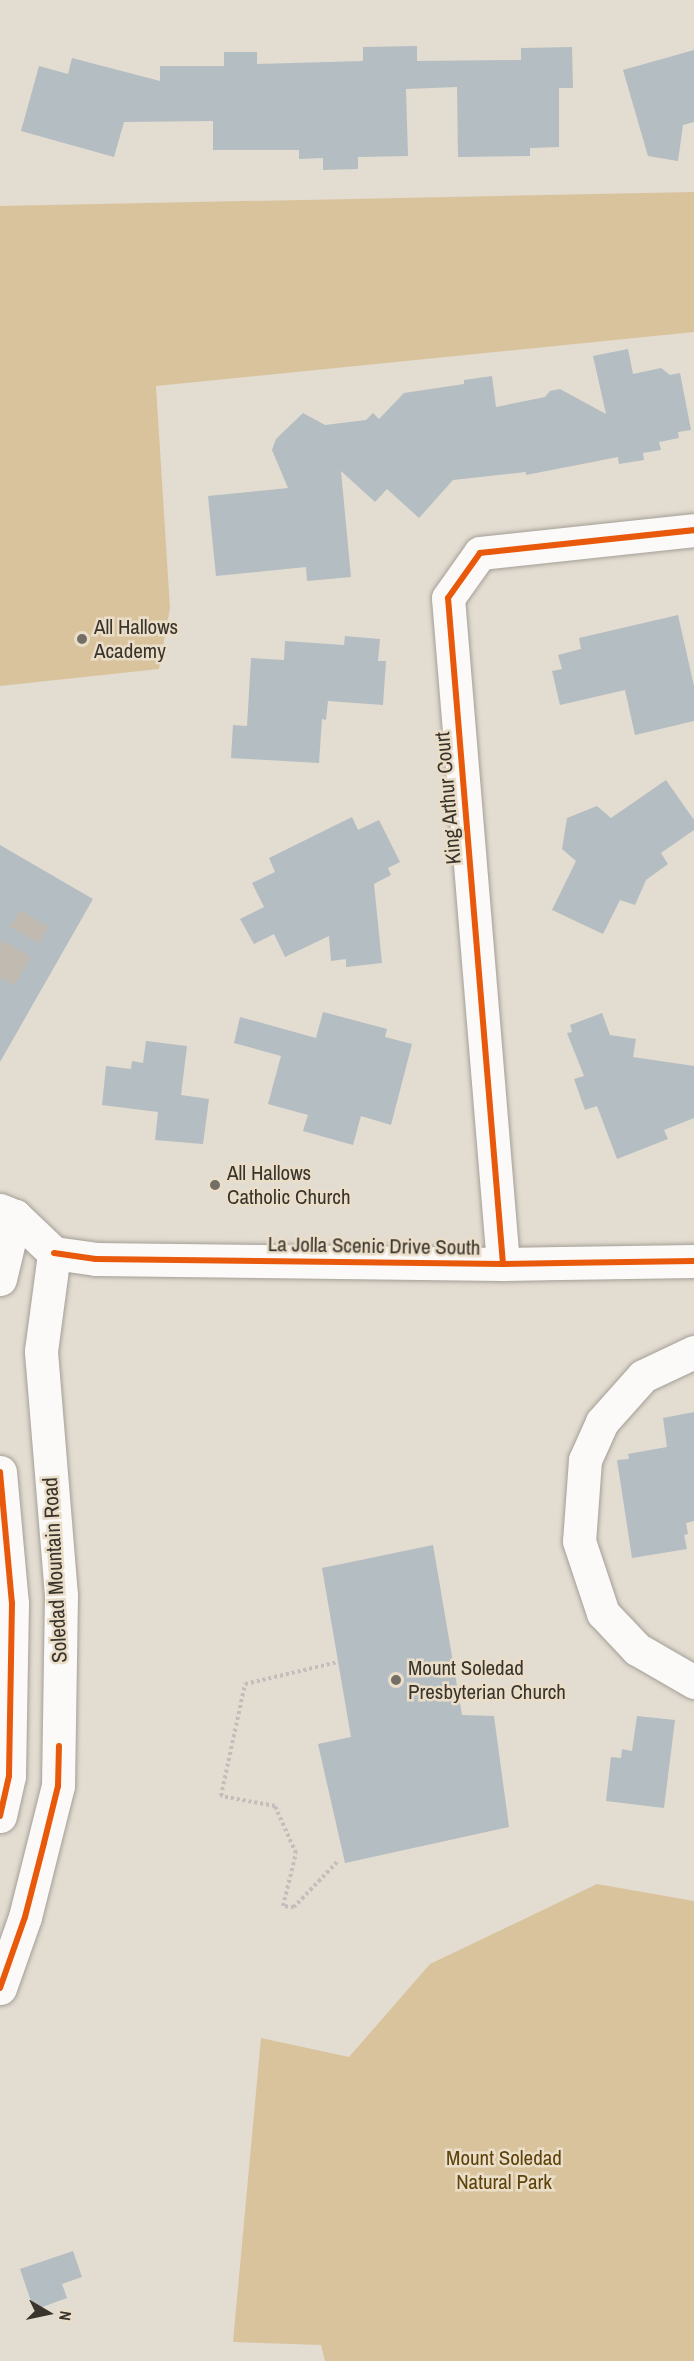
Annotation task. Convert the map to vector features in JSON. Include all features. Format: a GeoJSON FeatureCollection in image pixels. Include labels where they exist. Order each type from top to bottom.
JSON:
{"type":"FeatureCollection","features":[{"type":"Feature","properties":{"kind":"street","name":"King Arthur Court"},"geometry":{"type":"LineString","coordinates":[[503,1264],[448,598],[480,553],[694,530]]}},
{"type":"Feature","properties":{"kind":"street"},"geometry":{"type":"LineString","coordinates":[[8,1213],[54,1253]]}},
{"type":"Feature","properties":{"kind":"street"},"geometry":{"type":"LineString","coordinates":[[1,1266],[8,1213]]}},
{"type":"Feature","properties":{"kind":"street","name":"La Jolla Scenic Drive South"},"geometry":{"type":"LineString","coordinates":[[1,1266],[54,1253],[96,1259],[503,1264],[694,1261]]}},
{"type":"Feature","properties":{"kind":"street","name":"Soledad Mountain Road"},"geometry":{"type":"LineString","coordinates":[[0,1988],[25,1917],[58,1786],[61,1595],[41,1351],[54,1253]]}},
{"type":"Feature","properties":{"kind":"street"},"geometry":{"type":"LineString","coordinates":[[694,1352],[643,1376],[602,1422],[585,1460],[579,1541],[603,1613],[637,1649],[694,1682]]}},
{"type":"Feature","properties":{"kind":"street"},"geometry":{"type":"LineString","coordinates":[[0,1472],[12,1603],[9,1776],[0,1816]]}},
{"type":"Feature","properties":{"kind":"path"},"geometry":{"type":"LineString","coordinates":[[337,1862],[294,1907],[283,1906],[296,1853],[275,1806],[221,1796],[245,1684],[338,1662]]}},
{"type":"Feature","properties":{"kind":"green space"},"geometry":{"type":"Polygon","coordinates":[[[694,192],[694,332],[156,386],[170,608],[159,669],[0,686],[0,206],[694,192]]]}},
{"type":"Feature","properties":{"kind":"green space","name":"Mount Soledad Natural Park"},"geometry":{"type":"Polygon","coordinates":[[[597,1884],[694,1901],[694,2361],[325,2361],[321,2345],[233,2342],[261,2038],[349,2057],[430,1964],[597,1884]]]}},
{"type":"Feature","properties":{"kind":"building"},"geometry":{"type":"Polygon","coordinates":[[[417,46],[417,61],[521,60],[521,48],[572,47],[573,88],[559,88],[559,147],[530,148],[530,156],[458,157],[457,87],[406,89],[408,156],[358,157],[358,169],[323,170],[323,158],[299,159],[299,150],[213,150],[213,121],[124,122],[114,157],[21,131],[39,66],[68,74],[72,58],[160,81],[160,66],[224,66],[224,52],[257,52],[257,64],[363,61],[363,47],[417,46]]]}},
{"type":"Feature","properties":{"kind":"building"},"geometry":{"type":"Polygon","coordinates":[[[694,50],[694,122],[683,125],[678,161],[648,156],[623,70],[694,50]]]}},
{"type":"Feature","properties":{"kind":"building"},"geometry":{"type":"Polygon","coordinates":[[[628,349],[633,374],[661,368],[670,375],[680,373],[691,430],[678,432],[679,438],[659,442],[661,450],[643,453],[644,460],[619,464],[618,457],[526,475],[526,472],[453,480],[419,518],[387,489],[375,502],[341,471],[351,577],[307,581],[306,567],[216,576],[208,496],[288,488],[272,450],[276,439],[303,413],[325,425],[366,420],[373,413],[379,419],[404,393],[464,384],[464,380],[492,376],[496,407],[545,397],[550,391],[560,389],[606,414],[593,356],[628,349]]]}},
{"type":"Feature","properties":{"kind":"building"},"geometry":{"type":"Polygon","coordinates":[[[678,615],[694,686],[694,721],[635,735],[625,690],[560,705],[552,671],[562,669],[558,655],[581,649],[579,638],[678,615]]]}},
{"type":"Feature","properties":{"kind":"building"},"geometry":{"type":"Polygon","coordinates":[[[345,636],[380,639],[378,661],[386,661],[383,705],[328,701],[326,720],[322,719],[319,763],[231,758],[233,725],[247,726],[251,658],[284,660],[285,641],[344,645],[345,636]]]}},
{"type":"Feature","properties":{"kind":"building"},"geometry":{"type":"Polygon","coordinates":[[[666,780],[694,820],[694,830],[661,853],[668,864],[646,880],[635,905],[620,900],[603,934],[552,910],[576,861],[562,849],[567,818],[597,806],[611,818],[666,780]]]}},
{"type":"Feature","properties":{"kind":"building"},"geometry":{"type":"Polygon","coordinates":[[[352,817],[358,830],[379,820],[400,862],[388,868],[391,875],[374,884],[382,963],[346,967],[346,959],[331,961],[329,936],[285,957],[274,934],[254,944],[240,919],[264,907],[252,883],[275,872],[269,858],[352,817]]]}},
{"type":"Feature","properties":{"kind":"building"},"geometry":{"type":"Polygon","coordinates":[[[0,845],[93,899],[0,1062],[0,845]]]}},
{"type":"Feature","properties":{"kind":"building"},"geometry":{"type":"Polygon","coordinates":[[[323,1012],[387,1029],[385,1037],[412,1044],[391,1125],[361,1116],[353,1145],[303,1131],[308,1115],[268,1104],[281,1056],[234,1043],[240,1017],[316,1038],[323,1012]]]}},
{"type":"Feature","properties":{"kind":"building"},"geometry":{"type":"Polygon","coordinates":[[[602,1013],[610,1035],[636,1039],[633,1057],[694,1066],[694,1118],[664,1130],[668,1139],[617,1159],[597,1106],[585,1110],[574,1079],[584,1076],[567,1033],[572,1032],[570,1025],[602,1013]]]}},
{"type":"Feature","properties":{"kind":"building"},"geometry":{"type":"Polygon","coordinates":[[[146,1041],[187,1046],[181,1095],[209,1099],[203,1144],[155,1140],[158,1112],[102,1105],[106,1066],[131,1069],[132,1061],[143,1063],[146,1041]]]}},
{"type":"Feature","properties":{"kind":"building"},"geometry":{"type":"Polygon","coordinates":[[[694,1412],[694,1521],[686,1523],[688,1534],[684,1535],[687,1549],[632,1558],[617,1460],[629,1459],[628,1454],[667,1447],[663,1418],[694,1412]]]}},
{"type":"Feature","properties":{"kind":"building"},"geometry":{"type":"Polygon","coordinates":[[[433,1545],[462,1715],[494,1716],[509,1827],[345,1863],[318,1744],[351,1737],[322,1568],[433,1545]]]}},
{"type":"Feature","properties":{"kind":"building"},"geometry":{"type":"Polygon","coordinates":[[[637,1716],[675,1720],[664,1808],[606,1801],[611,1757],[621,1758],[622,1749],[632,1751],[637,1716]]]}},
{"type":"Feature","properties":{"kind":"building"},"geometry":{"type":"Polygon","coordinates":[[[73,2251],[82,2277],[62,2284],[67,2298],[34,2310],[20,2269],[73,2251]]]}},
{"type":"Feature","properties":{"kind":"tunnel"},"geometry":{"type":"LineString","coordinates":[[0,977],[34,918]]}},
{"type":"Feature","properties":{"kind":"cycle path"},"geometry":{"type":"LineString","coordinates":[[503,1264],[448,598],[480,553],[694,530]]}},
{"type":"Feature","properties":{"kind":"cycle path"},"geometry":{"type":"LineString","coordinates":[[54,1253],[96,1259],[503,1264],[694,1261]]}},
{"type":"Feature","properties":{"kind":"cycle path"},"geometry":{"type":"LineString","coordinates":[[0,1472],[12,1603],[9,1776],[0,1816]]}},
{"type":"Feature","properties":{"kind":"cycle path"},"geometry":{"type":"LineString","coordinates":[[0,1988],[25,1917],[58,1786],[59,1746]]}},
{"type":"Feature","properties":{"kind":"place","name":"All Hallows Academy"},"geometry":{"type":"Point","coordinates":[82,639]}},
{"type":"Feature","properties":{"kind":"place","name":"All Hallows Catholic Church"},"geometry":{"type":"Point","coordinates":[215,1185]}},
{"type":"Feature","properties":{"kind":"place","name":"Mount Soledad Presbyterian Church"},"geometry":{"type":"Point","coordinates":[396,1680]}}]}
